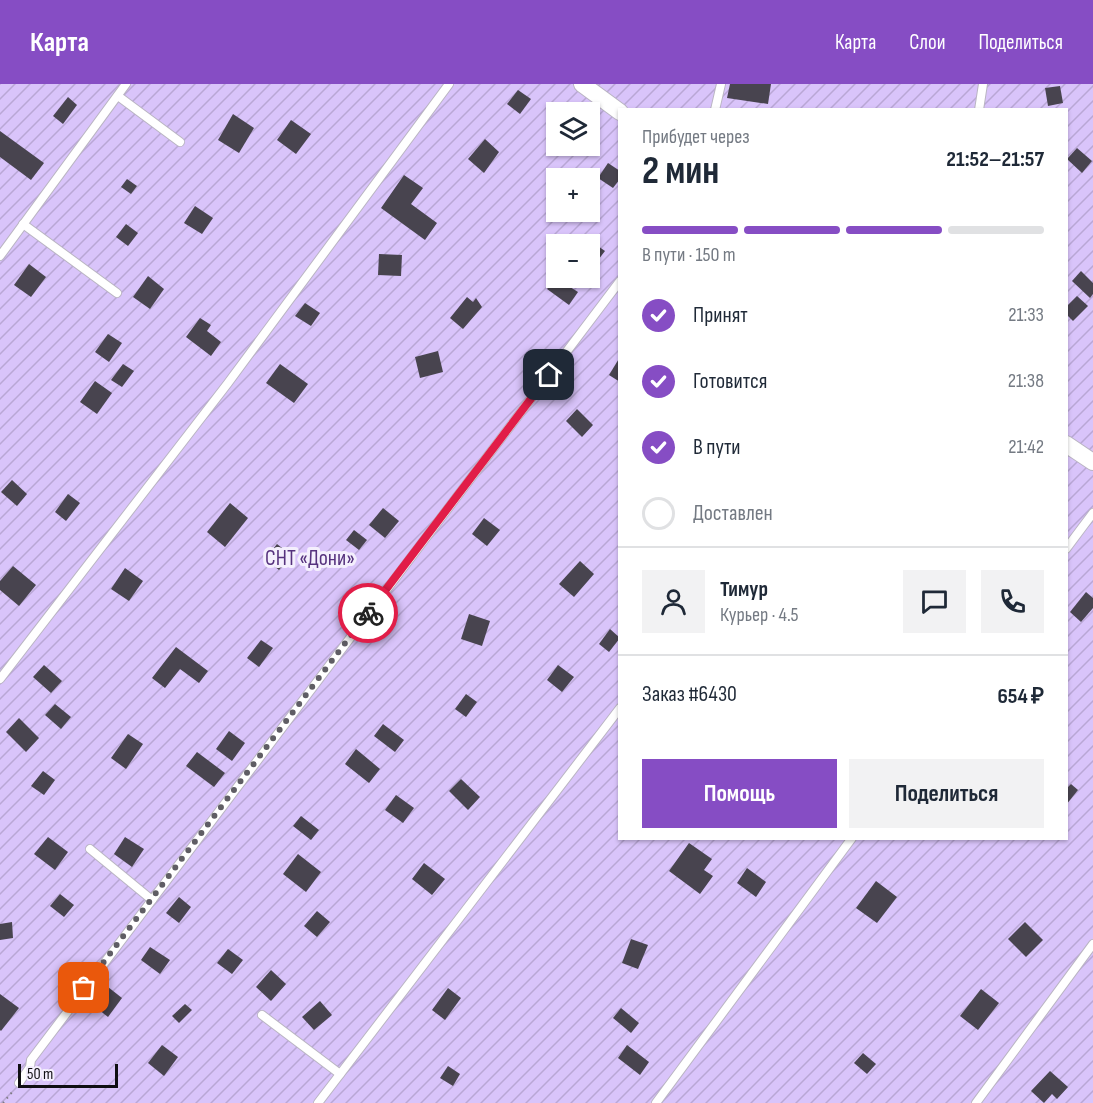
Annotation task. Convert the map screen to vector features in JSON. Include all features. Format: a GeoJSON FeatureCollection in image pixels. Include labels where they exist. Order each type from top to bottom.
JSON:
{"type":"FeatureCollection","features":[{"type":"Feature","properties":{"kind":"street"},"geometry":{"type":"LineString","coordinates":[[582,84],[618,111]]}},
{"type":"Feature","properties":{"kind":"street"},"geometry":{"type":"LineString","coordinates":[[1068,445],[1093,462]]}},
{"type":"Feature","properties":{"kind":"lane"},"geometry":{"type":"LineString","coordinates":[[0,256],[126,84]]}},
{"type":"Feature","properties":{"kind":"lane"},"geometry":{"type":"LineString","coordinates":[[0,679],[228,382],[449,84]]}},
{"type":"Feature","properties":{"kind":"lane"},"geometry":{"type":"LineString","coordinates":[[715,108],[721,84]]}},
{"type":"Feature","properties":{"kind":"lane"},"geometry":{"type":"LineString","coordinates":[[979,108],[983,84]]}},
{"type":"Feature","properties":{"kind":"lane"},"geometry":{"type":"LineString","coordinates":[[118,96],[180,142]]}},
{"type":"Feature","properties":{"kind":"lane"},"geometry":{"type":"LineString","coordinates":[[23,224],[117,292]]}},
{"type":"Feature","properties":{"kind":"lane"},"geometry":{"type":"LineString","coordinates":[[19,1083],[30,1067],[31,1060],[618,284]]}},
{"type":"Feature","properties":{"kind":"lane"},"geometry":{"type":"LineString","coordinates":[[1068,546],[1093,513]]}},
{"type":"Feature","properties":{"kind":"lane"},"geometry":{"type":"LineString","coordinates":[[318,1103],[618,711]]}},
{"type":"Feature","properties":{"kind":"lane"},"geometry":{"type":"LineString","coordinates":[[656,1103],[851,840]]}},
{"type":"Feature","properties":{"kind":"lane"},"geometry":{"type":"LineString","coordinates":[[90,849],[152,900]]}},
{"type":"Feature","properties":{"kind":"lane"},"geometry":{"type":"LineString","coordinates":[[976,1103],[1093,944]]}},
{"type":"Feature","properties":{"kind":"lane"},"geometry":{"type":"LineString","coordinates":[[262,1015],[340,1074]]}},
{"type":"Feature","properties":{"kind":"path"},"geometry":{"type":"LineString","coordinates":[[3,1103],[19,1083]]}},
{"type":"Feature","properties":{"kind":"green space","name":"СНТ «Дони»"},"geometry":{"type":"Polygon","coordinates":[[[0,84],[1093,84],[1093,1103],[0,1103],[0,84]]]}},
{"type":"Feature","properties":{"kind":"building"},"geometry":{"type":"Polygon","coordinates":[[[730,84],[771,84],[768,104],[727,98],[730,84]]]}},
{"type":"Feature","properties":{"kind":"building"},"geometry":{"type":"Polygon","coordinates":[[[1060,86],[1063,103],[1048,106],[1045,88],[1060,86]]]}},
{"type":"Feature","properties":{"kind":"building"},"geometry":{"type":"Polygon","coordinates":[[[518,90],[531,99],[520,114],[507,104],[518,90]]]}},
{"type":"Feature","properties":{"kind":"building"},"geometry":{"type":"Polygon","coordinates":[[[68,97],[77,105],[63,124],[53,116],[68,97]]]}},
{"type":"Feature","properties":{"kind":"building"},"geometry":{"type":"Polygon","coordinates":[[[233,114],[254,128],[239,153],[218,140],[233,114]]]}},
{"type":"Feature","properties":{"kind":"building"},"geometry":{"type":"Polygon","coordinates":[[[291,120],[311,134],[296,154],[277,140],[291,120]]]}},
{"type":"Feature","properties":{"kind":"building"},"geometry":{"type":"Polygon","coordinates":[[[0,131],[44,163],[31,180],[0,157],[0,131]]]}},
{"type":"Feature","properties":{"kind":"building"},"geometry":{"type":"Polygon","coordinates":[[[485,139],[499,152],[484,173],[468,159],[485,139]]]}},
{"type":"Feature","properties":{"kind":"building"},"geometry":{"type":"Polygon","coordinates":[[[1077,148],[1092,161],[1082,173],[1068,158],[1077,148]]]}},
{"type":"Feature","properties":{"kind":"building"},"geometry":{"type":"Polygon","coordinates":[[[608,163],[618,170],[618,182],[613,188],[600,179],[600,175],[608,163]]]}},
{"type":"Feature","properties":{"kind":"building"},"geometry":{"type":"Polygon","coordinates":[[[404,175],[423,188],[411,204],[437,223],[425,240],[381,208],[404,175]]]}},
{"type":"Feature","properties":{"kind":"building"},"geometry":{"type":"Polygon","coordinates":[[[127,179],[137,186],[131,194],[121,187],[127,179]]]}},
{"type":"Feature","properties":{"kind":"building"},"geometry":{"type":"Polygon","coordinates":[[[195,206],[213,218],[202,234],[184,223],[195,206]]]}},
{"type":"Feature","properties":{"kind":"building"},"geometry":{"type":"Polygon","coordinates":[[[126,224],[138,233],[128,246],[116,237],[126,224]]]}},
{"type":"Feature","properties":{"kind":"building"},"geometry":{"type":"Polygon","coordinates":[[[600,248],[605,251],[600,258],[600,248]]]}},
{"type":"Feature","properties":{"kind":"building"},"geometry":{"type":"Polygon","coordinates":[[[379,254],[402,255],[401,276],[378,275],[379,254]]]}},
{"type":"Feature","properties":{"kind":"building"},"geometry":{"type":"Polygon","coordinates":[[[29,264],[46,277],[31,297],[14,285],[29,264]]]}},
{"type":"Feature","properties":{"kind":"building"},"geometry":{"type":"Polygon","coordinates":[[[1081,271],[1093,283],[1093,294],[1090,298],[1072,281],[1081,271]]]}},
{"type":"Feature","properties":{"kind":"building"},"geometry":{"type":"Polygon","coordinates":[[[148,276],[164,289],[150,309],[133,297],[148,276]]]}},
{"type":"Feature","properties":{"kind":"building"},"geometry":{"type":"Polygon","coordinates":[[[572,288],[578,292],[569,305],[547,289],[572,288]]]}},
{"type":"Feature","properties":{"kind":"building"},"geometry":{"type":"Polygon","coordinates":[[[1077,296],[1088,306],[1073,321],[1068,316],[1068,305],[1077,296]]]}},
{"type":"Feature","properties":{"kind":"building"},"geometry":{"type":"Polygon","coordinates":[[[467,297],[473,302],[476,298],[482,307],[463,329],[450,318],[467,297]]]}},
{"type":"Feature","properties":{"kind":"building"},"geometry":{"type":"Polygon","coordinates":[[[305,303],[320,313],[311,326],[295,316],[305,303]]]}},
{"type":"Feature","properties":{"kind":"building"},"geometry":{"type":"Polygon","coordinates":[[[200,318],[211,325],[207,331],[221,342],[211,356],[186,337],[200,318]]]}},
{"type":"Feature","properties":{"kind":"building"},"geometry":{"type":"Polygon","coordinates":[[[108,334],[122,343],[109,362],[95,352],[108,334]]]}},
{"type":"Feature","properties":{"kind":"building"},"geometry":{"type":"Polygon","coordinates":[[[438,351],[443,372],[420,378],[415,357],[438,351]]]}},
{"type":"Feature","properties":{"kind":"building"},"geometry":{"type":"Polygon","coordinates":[[[618,360],[618,381],[609,375],[618,360]]]}},
{"type":"Feature","properties":{"kind":"building"},"geometry":{"type":"Polygon","coordinates":[[[123,364],[134,371],[122,387],[111,380],[123,364]]]}},
{"type":"Feature","properties":{"kind":"building"},"geometry":{"type":"Polygon","coordinates":[[[280,364],[308,384],[294,403],[266,383],[280,364]]]}},
{"type":"Feature","properties":{"kind":"building"},"geometry":{"type":"Polygon","coordinates":[[[95,381],[112,393],[97,414],[80,402],[95,381]]]}},
{"type":"Feature","properties":{"kind":"building"},"geometry":{"type":"Polygon","coordinates":[[[577,409],[593,425],[582,437],[566,421],[577,409]]]}},
{"type":"Feature","properties":{"kind":"building"},"geometry":{"type":"Polygon","coordinates":[[[12,480],[27,494],[17,506],[1,492],[12,480]]]}},
{"type":"Feature","properties":{"kind":"building"},"geometry":{"type":"Polygon","coordinates":[[[68,494],[80,503],[66,521],[55,512],[68,494]]]}},
{"type":"Feature","properties":{"kind":"building"},"geometry":{"type":"Polygon","coordinates":[[[230,503],[248,518],[225,547],[207,532],[230,503]]]}},
{"type":"Feature","properties":{"kind":"building"},"geometry":{"type":"Polygon","coordinates":[[[383,508],[399,521],[385,538],[369,525],[383,508]]]}},
{"type":"Feature","properties":{"kind":"building"},"geometry":{"type":"Polygon","coordinates":[[[484,518],[500,530],[487,546],[472,534],[484,518]]]}},
{"type":"Feature","properties":{"kind":"building"},"geometry":{"type":"Polygon","coordinates":[[[354,530],[367,540],[359,550],[346,540],[354,530]]]}},
{"type":"Feature","properties":{"kind":"building"},"geometry":{"type":"Polygon","coordinates":[[[277,544],[291,555],[279,570],[265,559],[277,544]]]}},
{"type":"Feature","properties":{"kind":"building"},"geometry":{"type":"Polygon","coordinates":[[[580,561],[594,574],[574,597],[559,584],[580,561]]]}},
{"type":"Feature","properties":{"kind":"building"},"geometry":{"type":"Polygon","coordinates":[[[13,566],[36,585],[19,606],[0,590],[0,581],[13,566]]]}},
{"type":"Feature","properties":{"kind":"building"},"geometry":{"type":"Polygon","coordinates":[[[125,568],[143,581],[129,601],[111,589],[125,568]]]}},
{"type":"Feature","properties":{"kind":"building"},"geometry":{"type":"Polygon","coordinates":[[[1086,592],[1093,598],[1093,608],[1081,622],[1070,612],[1086,592]]]}},
{"type":"Feature","properties":{"kind":"building"},"geometry":{"type":"Polygon","coordinates":[[[469,614],[490,621],[482,646],[461,639],[469,614]]]}},
{"type":"Feature","properties":{"kind":"building"},"geometry":{"type":"Polygon","coordinates":[[[610,629],[618,636],[618,641],[609,652],[599,644],[610,629]]]}},
{"type":"Feature","properties":{"kind":"building"},"geometry":{"type":"Polygon","coordinates":[[[261,640],[273,648],[259,667],[247,658],[261,640]]]}},
{"type":"Feature","properties":{"kind":"building"},"geometry":{"type":"Polygon","coordinates":[[[176,647],[208,671],[199,683],[180,669],[165,688],[152,678],[176,647]]]}},
{"type":"Feature","properties":{"kind":"building"},"geometry":{"type":"Polygon","coordinates":[[[44,665],[62,681],[51,693],[33,677],[44,665]]]}},
{"type":"Feature","properties":{"kind":"building"},"geometry":{"type":"Polygon","coordinates":[[[558,665],[574,677],[562,692],[547,680],[558,665]]]}},
{"type":"Feature","properties":{"kind":"building"},"geometry":{"type":"Polygon","coordinates":[[[466,694],[477,702],[466,717],[455,709],[466,694]]]}},
{"type":"Feature","properties":{"kind":"building"},"geometry":{"type":"Polygon","coordinates":[[[55,704],[71,717],[61,729],[45,715],[55,704]]]}},
{"type":"Feature","properties":{"kind":"building"},"geometry":{"type":"Polygon","coordinates":[[[19,718],[39,738],[26,752],[6,732],[19,718]]]}},
{"type":"Feature","properties":{"kind":"building"},"geometry":{"type":"Polygon","coordinates":[[[383,724],[404,740],[395,752],[374,736],[383,724]]]}},
{"type":"Feature","properties":{"kind":"building"},"geometry":{"type":"Polygon","coordinates":[[[229,731],[245,743],[232,761],[216,749],[229,731]]]}},
{"type":"Feature","properties":{"kind":"building"},"geometry":{"type":"Polygon","coordinates":[[[128,734],[143,744],[126,769],[111,758],[128,734]]]}},
{"type":"Feature","properties":{"kind":"building"},"geometry":{"type":"Polygon","coordinates":[[[356,749],[380,769],[369,783],[345,764],[356,749]]]}},
{"type":"Feature","properties":{"kind":"building"},"geometry":{"type":"Polygon","coordinates":[[[197,752],[225,773],[214,787],[186,766],[197,752]]]}},
{"type":"Feature","properties":{"kind":"building"},"geometry":{"type":"Polygon","coordinates":[[[43,771],[55,780],[44,795],[31,786],[43,771]]]}},
{"type":"Feature","properties":{"kind":"building"},"geometry":{"type":"Polygon","coordinates":[[[461,779],[480,797],[468,810],[449,791],[461,779]]]}},
{"type":"Feature","properties":{"kind":"building"},"geometry":{"type":"Polygon","coordinates":[[[1071,784],[1078,790],[1068,802],[1068,787],[1071,784]]]}},
{"type":"Feature","properties":{"kind":"building"},"geometry":{"type":"Polygon","coordinates":[[[396,795],[414,808],[403,823],[385,810],[396,795]]]}},
{"type":"Feature","properties":{"kind":"building"},"geometry":{"type":"Polygon","coordinates":[[[301,816],[319,830],[311,840],[293,826],[301,816]]]}},
{"type":"Feature","properties":{"kind":"building"},"geometry":{"type":"Polygon","coordinates":[[[48,837],[68,852],[55,870],[34,854],[48,837]]]}},
{"type":"Feature","properties":{"kind":"building"},"geometry":{"type":"Polygon","coordinates":[[[125,837],[144,849],[132,867],[114,854],[125,837]]]}},
{"type":"Feature","properties":{"kind":"building"},"geometry":{"type":"Polygon","coordinates":[[[689,843],[712,859],[704,870],[713,876],[700,894],[669,871],[689,843]]]}},
{"type":"Feature","properties":{"kind":"building"},"geometry":{"type":"Polygon","coordinates":[[[298,854],[321,872],[306,892],[283,874],[298,854]]]}},
{"type":"Feature","properties":{"kind":"building"},"geometry":{"type":"Polygon","coordinates":[[[424,863],[445,879],[432,895],[412,879],[424,863]]]}},
{"type":"Feature","properties":{"kind":"building"},"geometry":{"type":"Polygon","coordinates":[[[747,868],[766,882],[756,897],[737,883],[747,868]]]}},
{"type":"Feature","properties":{"kind":"building"},"geometry":{"type":"Polygon","coordinates":[[[876,881],[897,897],[877,923],[856,908],[876,881]]]}},
{"type":"Feature","properties":{"kind":"building"},"geometry":{"type":"Polygon","coordinates":[[[60,894],[74,905],[64,917],[50,906],[60,894]]]}},
{"type":"Feature","properties":{"kind":"building"},"geometry":{"type":"Polygon","coordinates":[[[179,897],[191,907],[179,923],[166,913],[179,897]]]}},
{"type":"Feature","properties":{"kind":"building"},"geometry":{"type":"Polygon","coordinates":[[[317,911],[330,922],[317,937],[304,926],[317,911]]]}},
{"type":"Feature","properties":{"kind":"building"},"geometry":{"type":"Polygon","coordinates":[[[12,922],[13,938],[0,940],[0,924],[12,922]]]}},
{"type":"Feature","properties":{"kind":"building"},"geometry":{"type":"Polygon","coordinates":[[[1025,922],[1043,940],[1026,957],[1008,939],[1025,922]]]}},
{"type":"Feature","properties":{"kind":"building"},"geometry":{"type":"Polygon","coordinates":[[[631,939],[648,945],[638,969],[622,963],[631,939]]]}},
{"type":"Feature","properties":{"kind":"building"},"geometry":{"type":"Polygon","coordinates":[[[150,947],[170,960],[160,974],[141,960],[150,947]]]}},
{"type":"Feature","properties":{"kind":"building"},"geometry":{"type":"Polygon","coordinates":[[[228,949],[243,960],[232,974],[217,963],[228,949]]]}},
{"type":"Feature","properties":{"kind":"building"},"geometry":{"type":"Polygon","coordinates":[[[271,970],[286,984],[271,1001],[256,987],[271,970]]]}},
{"type":"Feature","properties":{"kind":"building"},"geometry":{"type":"Polygon","coordinates":[[[108,987],[122,998],[108,1017],[94,1006],[108,987]]]}},
{"type":"Feature","properties":{"kind":"building"},"geometry":{"type":"Polygon","coordinates":[[[448,988],[461,998],[445,1020],[432,1010],[448,988]]]}},
{"type":"Feature","properties":{"kind":"building"},"geometry":{"type":"Polygon","coordinates":[[[981,989],[999,1003],[978,1030],[960,1016],[981,989]]]}},
{"type":"Feature","properties":{"kind":"building"},"geometry":{"type":"Polygon","coordinates":[[[0,994],[19,1008],[1,1031],[0,1030],[0,994]]]}},
{"type":"Feature","properties":{"kind":"building"},"geometry":{"type":"Polygon","coordinates":[[[320,1001],[332,1015],[314,1030],[302,1017],[320,1001]]]}},
{"type":"Feature","properties":{"kind":"building"},"geometry":{"type":"Polygon","coordinates":[[[185,1004],[192,1010],[179,1023],[172,1016],[185,1004]]]}},
{"type":"Feature","properties":{"kind":"building"},"geometry":{"type":"Polygon","coordinates":[[[621,1008],[639,1023],[631,1033],[613,1018],[621,1008]]]}},
{"type":"Feature","properties":{"kind":"building"},"geometry":{"type":"Polygon","coordinates":[[[162,1045],[178,1057],[164,1076],[148,1063],[162,1045]]]}},
{"type":"Feature","properties":{"kind":"building"},"geometry":{"type":"Polygon","coordinates":[[[627,1045],[649,1062],[640,1075],[618,1058],[627,1045]]]}},
{"type":"Feature","properties":{"kind":"building"},"geometry":{"type":"Polygon","coordinates":[[[863,1053],[876,1064],[867,1074],[854,1063],[863,1053]]]}},
{"type":"Feature","properties":{"kind":"building"},"geometry":{"type":"Polygon","coordinates":[[[448,1066],[460,1074],[453,1086],[440,1078],[448,1066]]]}},
{"type":"Feature","properties":{"kind":"building"},"geometry":{"type":"Polygon","coordinates":[[[1050,1071],[1068,1087],[1057,1099],[1052,1094],[1044,1103],[1031,1091],[1050,1071]]]}},
{"type":"Feature","properties":{"kind":"way so far"},"geometry":{"type":"LineString","coordinates":[[84,988],[368,613]]}},
{"type":"Feature","properties":{"kind":"route"},"geometry":{"type":"LineString","coordinates":[[368,613],[549,375]]}}]}
